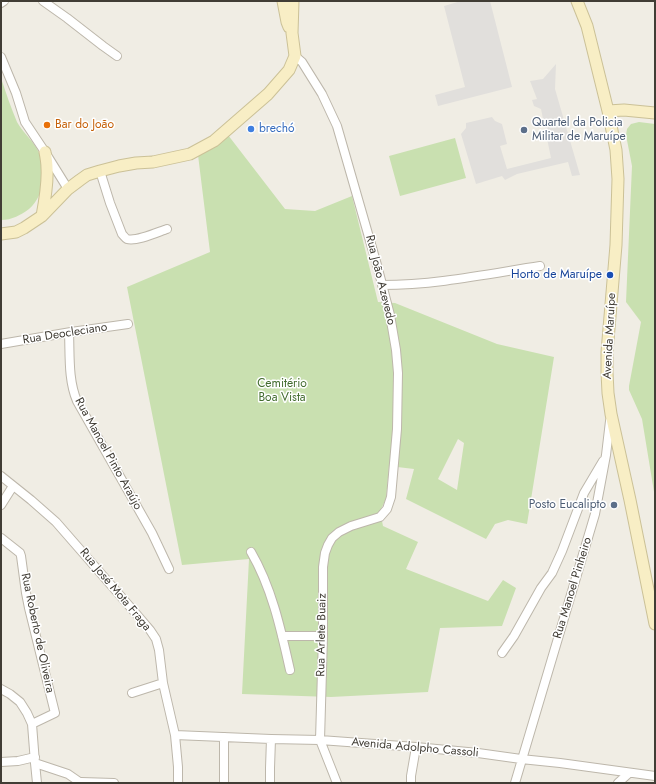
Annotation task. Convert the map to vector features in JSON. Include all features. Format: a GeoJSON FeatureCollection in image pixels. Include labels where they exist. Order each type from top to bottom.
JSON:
{"type":"FeatureCollection","features":[{"type":"Feature","properties":{"kind":"main road"},"geometry":{"type":"LineString","coordinates":[[283,1],[287,22],[292,33]]}},
{"type":"Feature","properties":{"kind":"main road"},"geometry":{"type":"LineString","coordinates":[[1,234],[16,232],[42,216],[68,189],[87,175],[136,163],[153,162],[190,154],[214,141],[268,94],[289,70],[295,56],[292,33],[293,1]]}},
{"type":"Feature","properties":{"kind":"main road","name":"Avenida Maruípe"},"geometry":{"type":"LineString","coordinates":[[577,1],[587,26],[616,150],[618,179],[616,245],[607,352],[607,372],[611,414],[630,500],[651,582],[655,624]]}},
{"type":"Feature","properties":{"kind":"main road"},"geometry":{"type":"LineString","coordinates":[[608,111],[624,110],[655,113]]}},
{"type":"Feature","properties":{"kind":"main road"},"geometry":{"type":"LineString","coordinates":[[42,216],[47,180],[45,152]]}},
{"type":"Feature","properties":{"kind":"street"},"geometry":{"type":"LineString","coordinates":[[43,1],[117,56]]}},
{"type":"Feature","properties":{"kind":"street","name":"Rua João Azevedo"},"geometry":{"type":"LineString","coordinates":[[295,56],[302,62],[322,94],[337,126],[390,315],[398,373],[397,429],[391,497],[387,509],[380,517]]}},
{"type":"Feature","properties":{"kind":"street"},"geometry":{"type":"LineString","coordinates":[[1,57],[16,93],[25,122],[68,189]]}},
{"type":"Feature","properties":{"kind":"street"},"geometry":{"type":"LineString","coordinates":[[100,171],[110,203],[124,237],[127,239],[135,239],[166,229]]}},
{"type":"Feature","properties":{"kind":"street"},"geometry":{"type":"LineString","coordinates":[[382,285],[410,285],[436,282],[540,266]]}},
{"type":"Feature","properties":{"kind":"street","name":"Rua Deocleciano"},"geometry":{"type":"LineString","coordinates":[[1,344],[69,332],[128,324]]}},
{"type":"Feature","properties":{"kind":"street","name":"Rua Manoel Pinto Araújo"},"geometry":{"type":"LineString","coordinates":[[69,332],[71,381],[76,401],[135,502],[169,569]]}},
{"type":"Feature","properties":{"kind":"street","name":"Rua Manoel Pinheiro"},"geometry":{"type":"LineString","coordinates":[[515,783],[595,514],[606,456],[611,414]]}},
{"type":"Feature","properties":{"kind":"street"},"geometry":{"type":"LineString","coordinates":[[502,653],[514,636],[541,588],[552,573],[565,544],[584,493],[606,456]]}},
{"type":"Feature","properties":{"kind":"street","name":"Rua José Mota Fraga"},"geometry":{"type":"LineString","coordinates":[[1,476],[56,522],[150,630],[156,639],[159,650],[163,683],[174,734],[178,767],[178,783]]}},
{"type":"Feature","properties":{"kind":"street"},"geometry":{"type":"LineString","coordinates":[[1,505],[13,486]]}},
{"type":"Feature","properties":{"kind":"street","name":"Rua Arlete Buaiz"},"geometry":{"type":"LineString","coordinates":[[337,783],[320,740],[323,567],[325,553],[332,538],[339,532],[351,526],[380,517]]}},
{"type":"Feature","properties":{"kind":"street","name":"Rua Roberto de Oliveira"},"geometry":{"type":"LineString","coordinates":[[1,538],[20,553],[21,556],[26,593],[33,627],[55,713],[32,724]]}},
{"type":"Feature","properties":{"kind":"street"},"geometry":{"type":"LineString","coordinates":[[252,552],[264,576],[277,613],[290,670]]}},
{"type":"Feature","properties":{"kind":"street"},"geometry":{"type":"LineString","coordinates":[[282,636],[323,636]]}},
{"type":"Feature","properties":{"kind":"street"},"geometry":{"type":"LineString","coordinates":[[132,693],[163,683]]}},
{"type":"Feature","properties":{"kind":"street"},"geometry":{"type":"LineString","coordinates":[[1,689],[20,702],[32,724],[37,783]]}},
{"type":"Feature","properties":{"kind":"street","name":"Avenida Adolpho Cassoli"},"geometry":{"type":"LineString","coordinates":[[174,734],[320,740],[416,747],[478,753],[521,760],[560,763],[655,776]]}},
{"type":"Feature","properties":{"kind":"street"},"geometry":{"type":"LineString","coordinates":[[224,737],[224,783]]}},
{"type":"Feature","properties":{"kind":"street"},"geometry":{"type":"LineString","coordinates":[[270,783],[271,739]]}},
{"type":"Feature","properties":{"kind":"street"},"geometry":{"type":"LineString","coordinates":[[411,783],[416,747]]}},
{"type":"Feature","properties":{"kind":"street"},"geometry":{"type":"LineString","coordinates":[[1,762],[35,760],[68,774],[81,783],[114,783]]}},
{"type":"Feature","properties":{"kind":"street"},"geometry":{"type":"LineString","coordinates":[[618,783],[629,772]]}},
{"type":"Feature","properties":{"kind":"green space"},"geometry":{"type":"Polygon","coordinates":[[[1,78],[17,122],[40,154],[43,180],[39,196],[29,209],[13,218],[1,220],[1,78]]]}},
{"type":"Feature","properties":{"kind":"green space"},"geometry":{"type":"Polygon","coordinates":[[[639,122],[655,124],[655,498],[642,419],[629,390],[641,322],[626,302],[632,166],[626,135],[627,129],[631,124],[639,122]]]}},
{"type":"Feature","properties":{"kind":"green space","name":"Cemitério Boa Vista"},"geometry":{"type":"Polygon","coordinates":[[[228,135],[285,209],[315,211],[352,196],[378,302],[395,303],[497,344],[554,357],[527,524],[508,520],[495,524],[486,539],[406,499],[414,469],[389,466],[386,499],[380,511],[383,526],[418,542],[406,569],[488,601],[503,580],[516,588],[502,626],[440,628],[428,692],[331,697],[242,694],[249,559],[182,565],[127,287],[210,252],[198,155],[210,150],[228,135]],[[458,439],[438,479],[457,490],[464,443],[458,439]]]}},
{"type":"Feature","properties":{"kind":"green space"},"geometry":{"type":"Polygon","coordinates":[[[455,138],[466,178],[400,196],[389,156],[455,138]]]}},
{"type":"Feature","properties":{"kind":"shaded area"},"geometry":{"type":"Polygon","coordinates":[[[461,1],[490,1],[512,87],[438,106],[435,95],[465,87],[444,6],[461,1]]]}},
{"type":"Feature","properties":{"kind":"shaded area"},"geometry":{"type":"Polygon","coordinates":[[[556,64],[555,89],[580,175],[572,176],[568,162],[517,174],[505,180],[502,176],[476,184],[461,134],[466,128],[466,123],[492,117],[495,121],[502,124],[507,144],[500,146],[507,169],[551,158],[541,109],[534,106],[532,100],[537,99],[530,81],[543,79],[556,64]]]}},
{"type":"Feature","properties":{"kind":"place","name":"Bar do João"},"geometry":{"type":"Point","coordinates":[47,125]}},
{"type":"Feature","properties":{"kind":"place","name":"brechó"},"geometry":{"type":"Point","coordinates":[251,129]}},
{"type":"Feature","properties":{"kind":"place","name":"Quartel da Policia Militar de Maruípe"},"geometry":{"type":"Point","coordinates":[524,130]}},
{"type":"Feature","properties":{"kind":"place","name":"Horto de Maruípe"},"geometry":{"type":"Point","coordinates":[610,275]}},
{"type":"Feature","properties":{"kind":"place","name":"Posto Eucalipto"},"geometry":{"type":"Point","coordinates":[614,505]}}]}
